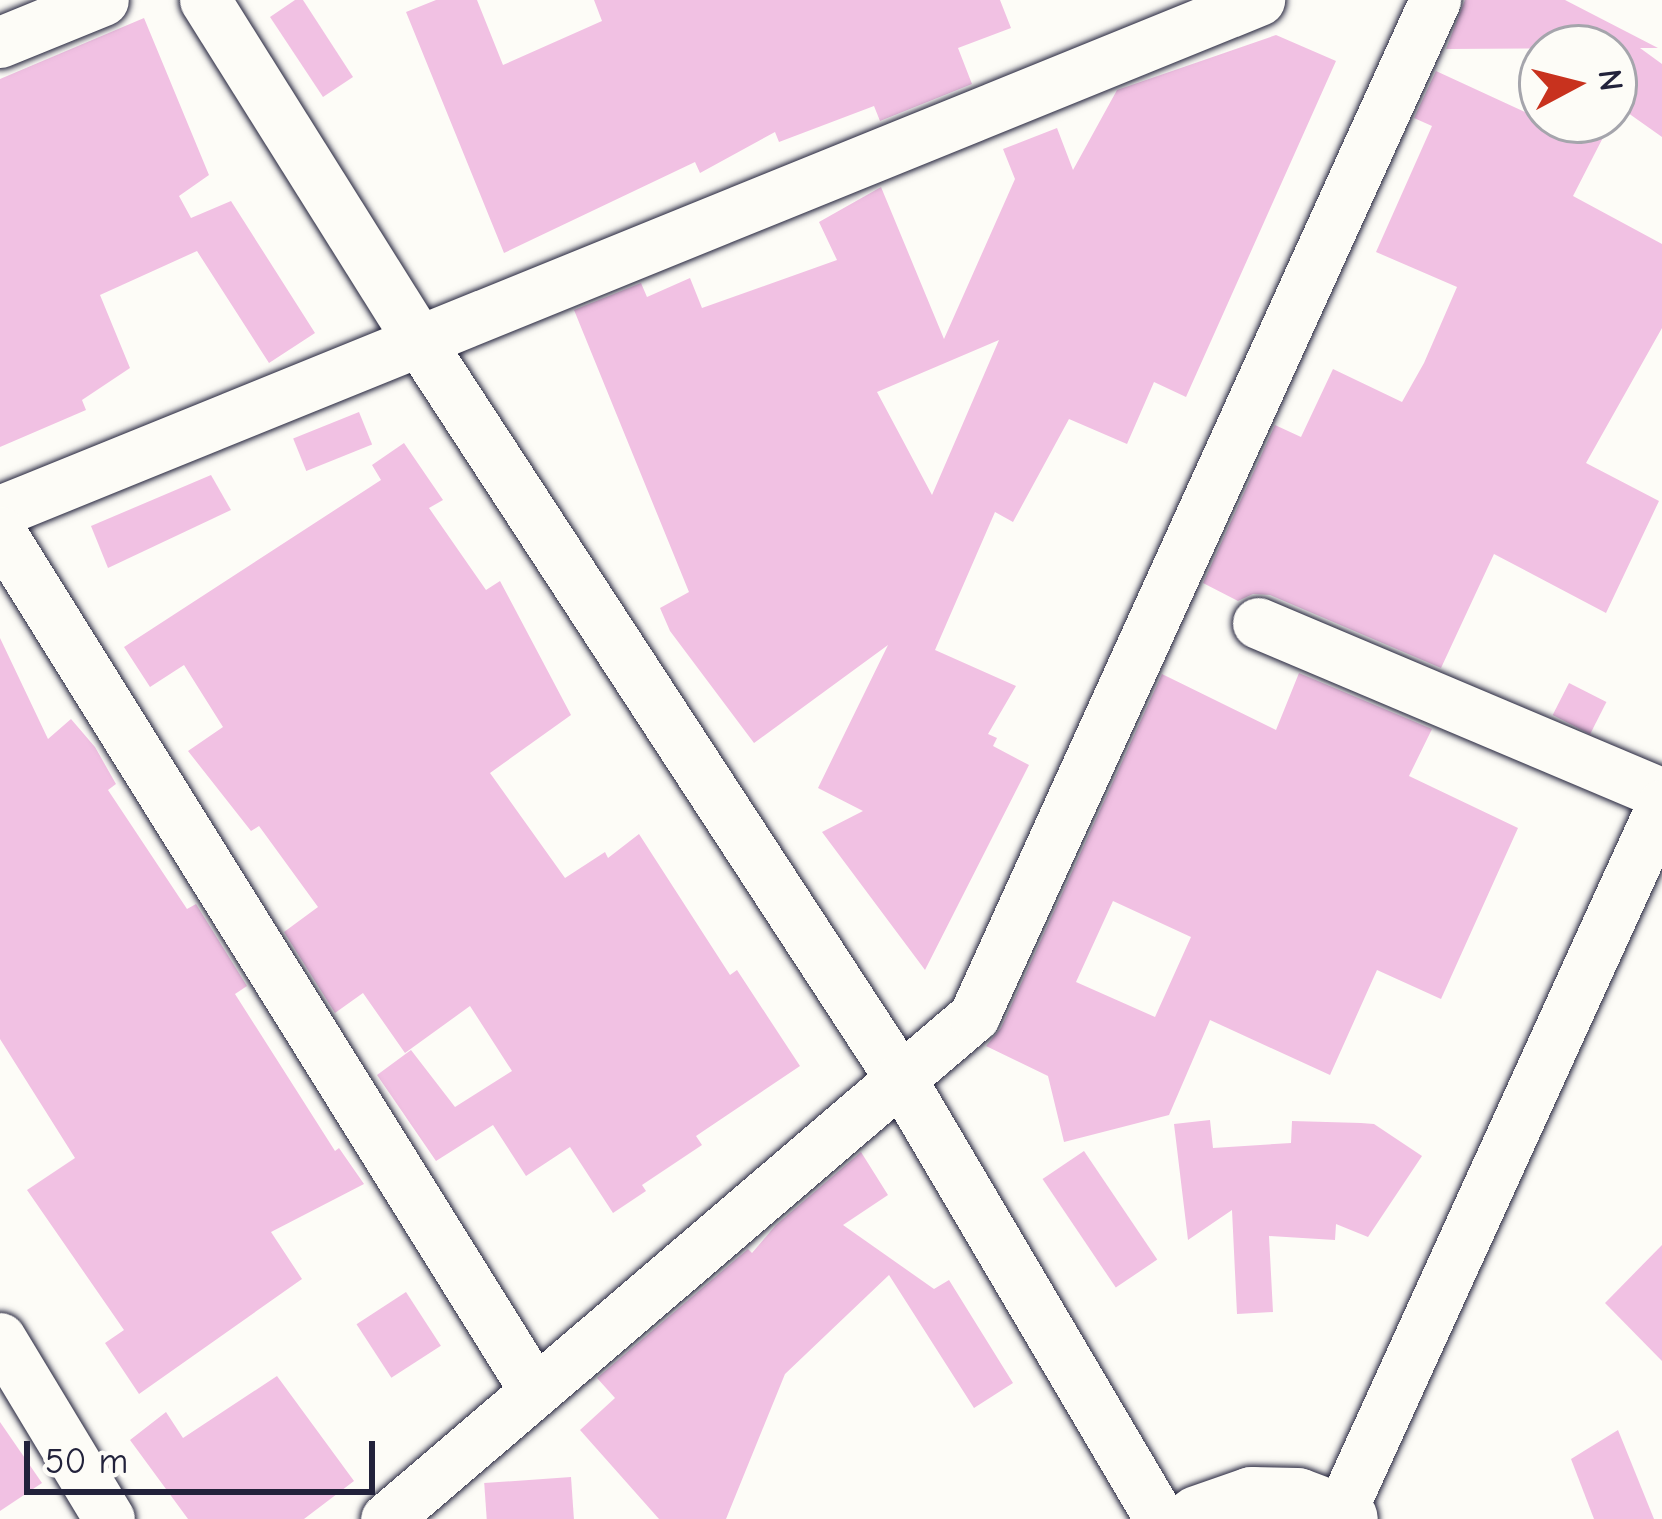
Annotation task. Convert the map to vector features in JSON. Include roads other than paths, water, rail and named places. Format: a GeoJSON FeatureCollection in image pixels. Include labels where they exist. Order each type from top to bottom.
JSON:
{"type":"FeatureCollection","features":[{"type":"Feature","properties":{"kind":"street"},"geometry":{"type":"LineString","coordinates":[[0,41],[104,0]]}},
{"type":"Feature","properties":{"kind":"street"},"geometry":{"type":"LineString","coordinates":[[206,0],[419,341],[901,1078],[1160,1519]]}},
{"type":"Feature","properties":{"kind":"street"},"geometry":{"type":"LineString","coordinates":[[0,512],[1259,0]]}},
{"type":"Feature","properties":{"kind":"street"},"geometry":{"type":"LineString","coordinates":[[386,1519],[974,1016],[1435,0]]}},
{"type":"Feature","properties":{"kind":"street"},"geometry":{"type":"LineString","coordinates":[[0,532],[535,1391]]}},
{"type":"Feature","properties":{"kind":"street"},"geometry":{"type":"LineString","coordinates":[[1258,622],[1662,794]]}},
{"type":"Feature","properties":{"kind":"street"},"geometry":{"type":"LineString","coordinates":[[1198,1519],[1252,1500],[1297,1501],[1342,1517],[1662,806]]}},
{"type":"Feature","properties":{"kind":"street"},"geometry":{"type":"LineString","coordinates":[[0,1337],[109,1519]]}}]}
